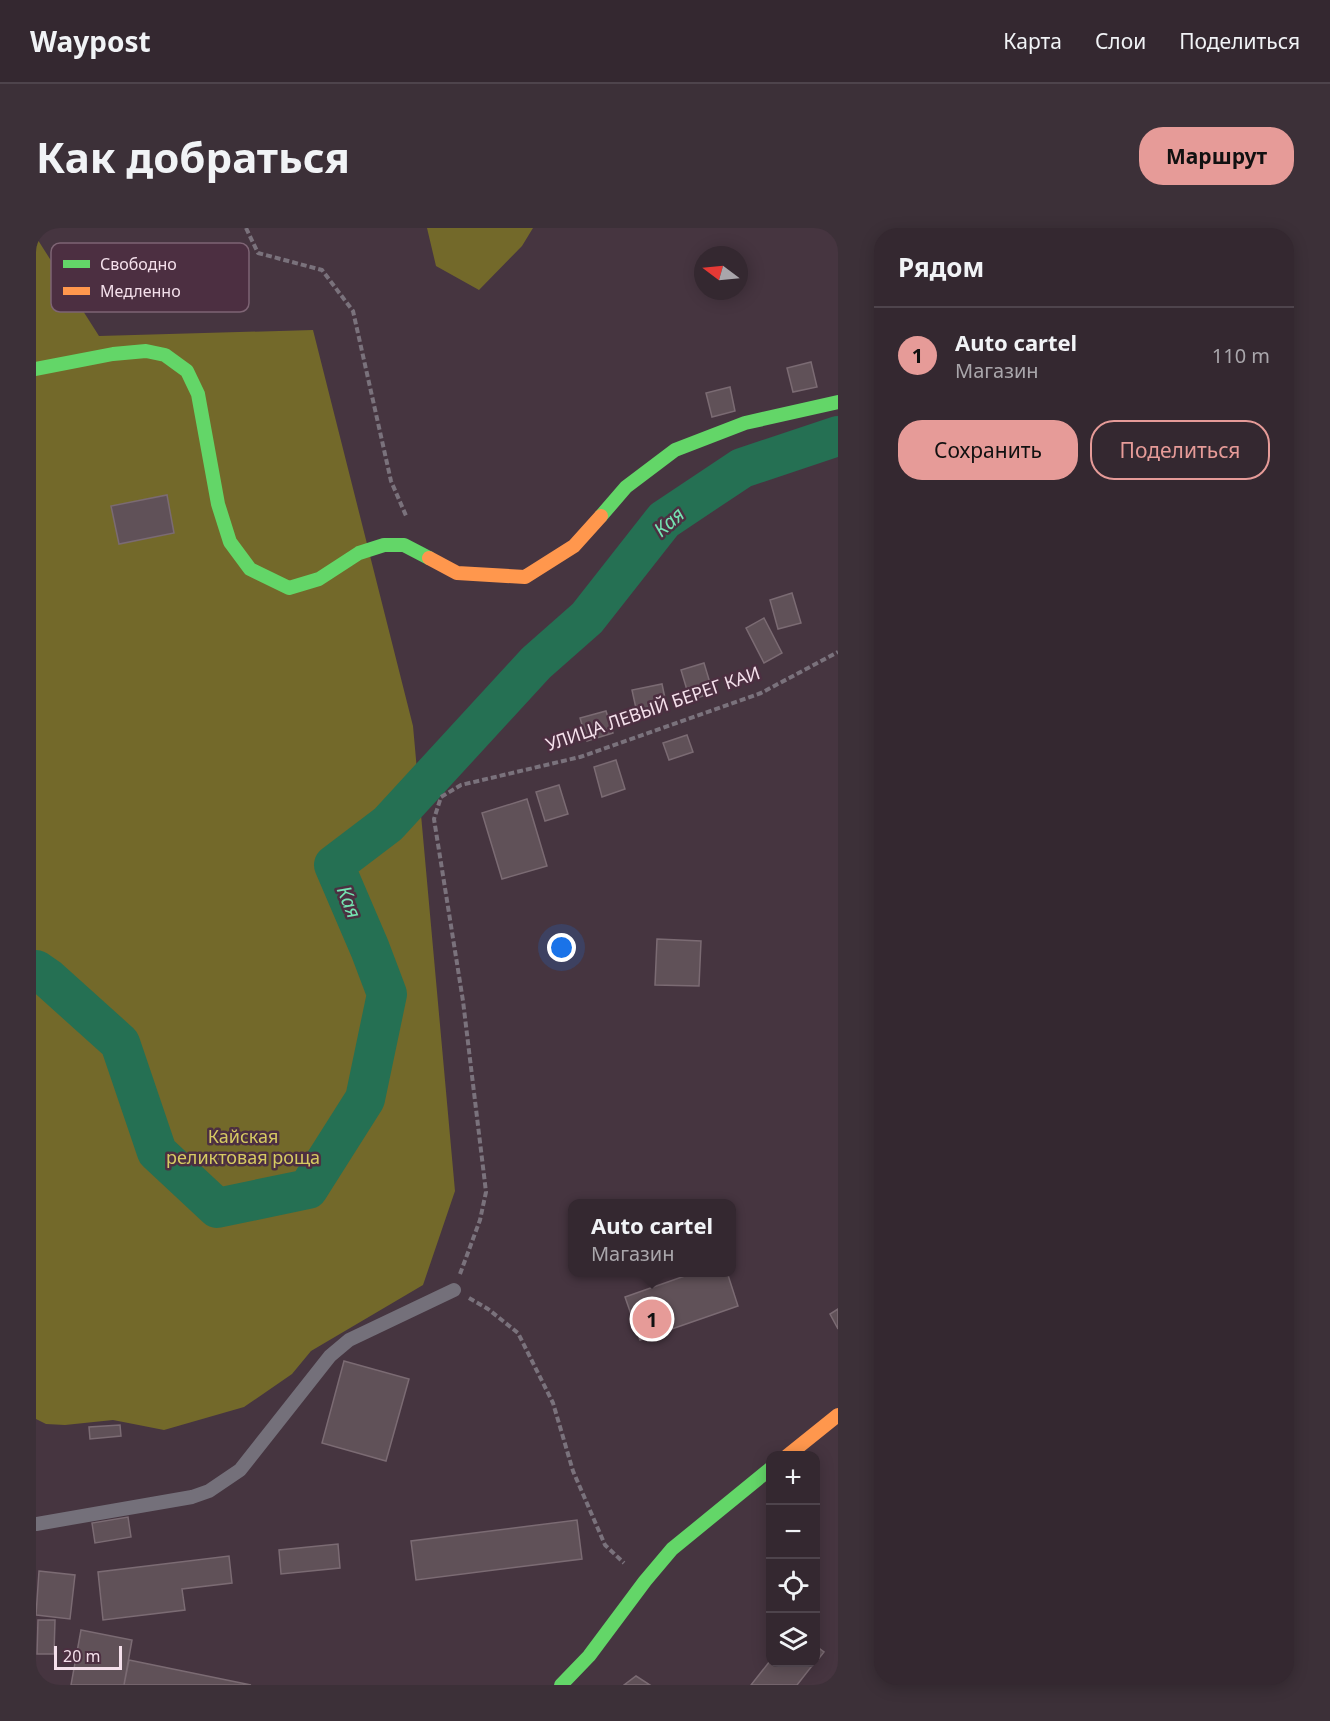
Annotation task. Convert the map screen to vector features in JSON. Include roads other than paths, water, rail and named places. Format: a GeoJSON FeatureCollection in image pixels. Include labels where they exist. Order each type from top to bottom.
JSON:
{"type":"FeatureCollection","features":[{"type":"Feature","properties":{"kind":"street"},"geometry":{"type":"LineString","coordinates":[[36,369],[113,354],[146,351],[165,355],[187,371],[198,394],[218,504],[230,542],[250,569],[289,588],[320,579],[359,553],[384,545],[404,545],[457,573],[525,577],[574,546],[626,488],[675,450],[745,423],[838,402]]}},
{"type":"Feature","properties":{"kind":"street"},"geometry":{"type":"LineString","coordinates":[[791,1451],[838,1415]]}},
{"type":"Feature","properties":{"kind":"street"},"geometry":{"type":"LineString","coordinates":[[561,1685],[589,1656],[672,1549],[766,1472]]}},
{"type":"Feature","properties":{"kind":"lane"},"geometry":{"type":"LineString","coordinates":[[36,1524],[192,1497],[209,1491],[240,1470],[330,1356],[349,1340],[454,1290]]}},
{"type":"Feature","properties":{"kind":"waterway","name":"Кая"},"geometry":{"type":"LineString","coordinates":[[36,970],[120,1043],[157,1152],[217,1208],[308,1189],[365,1099],[387,994],[334,865],[388,824],[536,663],[587,618],[664,520],[742,468],[838,436]]}},
{"type":"Feature","properties":{"kind":"place","name":"Auto cartel"},"geometry":{"type":"Point","coordinates":[652,1319]}},
{"type":"Feature","properties":{"kind":"park label","name":"Кайская реликтовая роща"},"geometry":{"type":"Point","coordinates":[243,1147]}}]}
